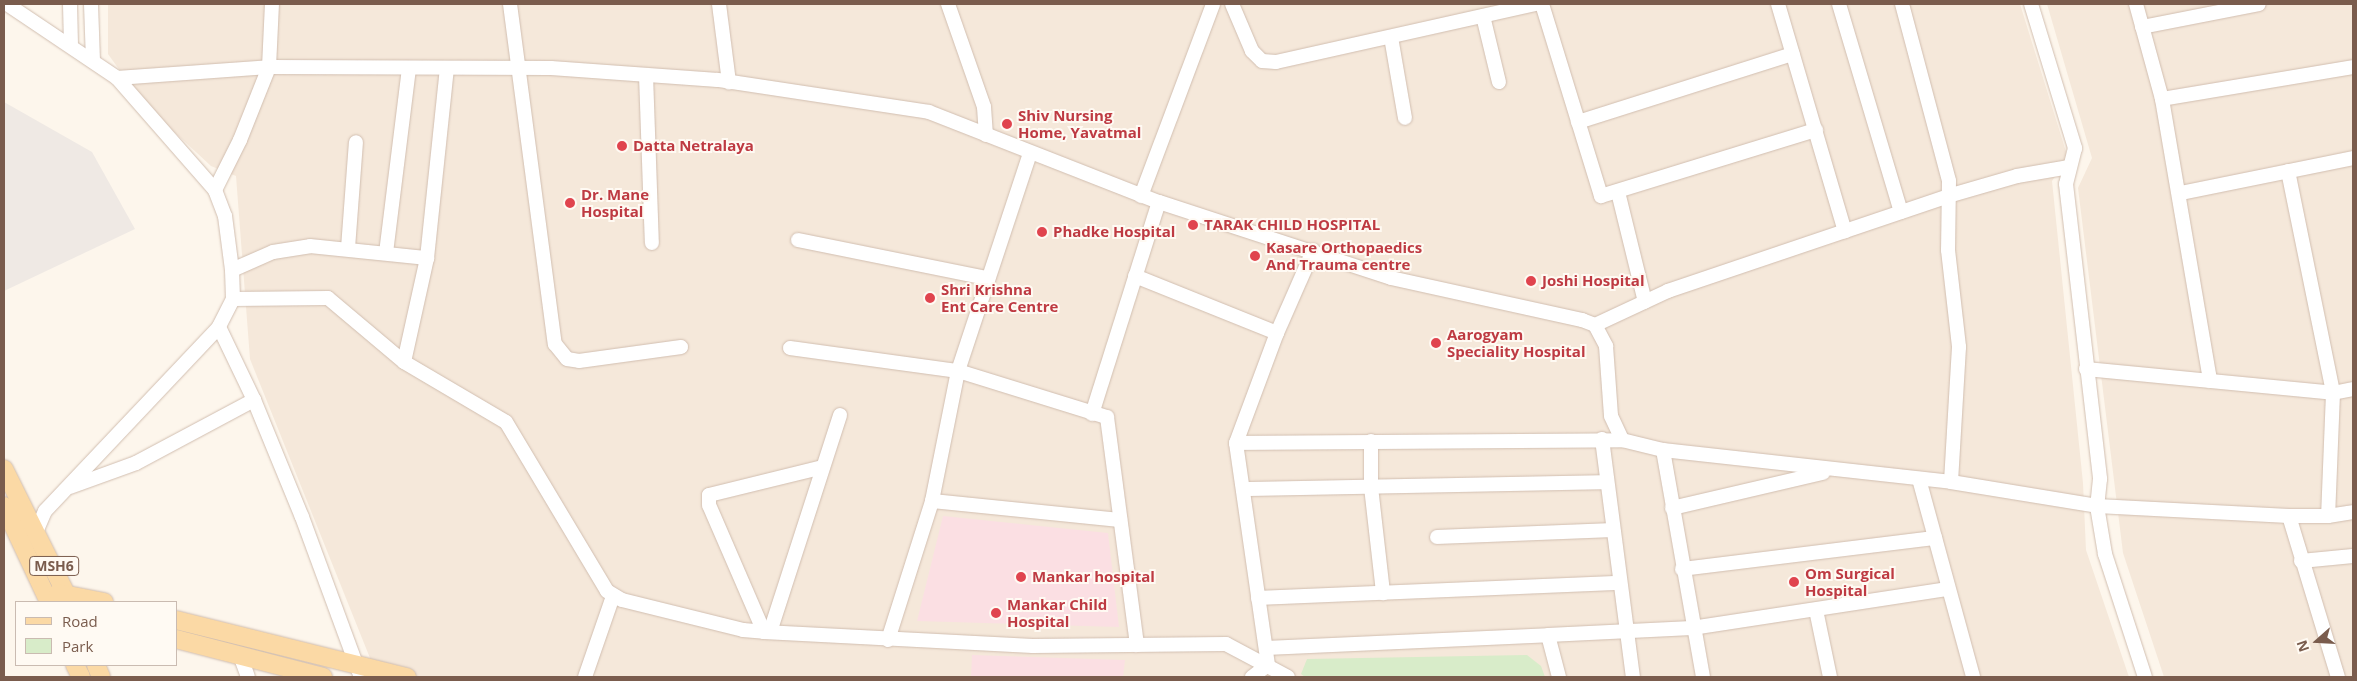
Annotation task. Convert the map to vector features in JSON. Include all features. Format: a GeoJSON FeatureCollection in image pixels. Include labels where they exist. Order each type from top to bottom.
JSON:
{"type":"FeatureCollection","features":[{"type":"Feature","properties":{"kind":"main road"},"geometry":{"type":"LineString","coordinates":[[4,469],[37,512]]}},
{"type":"Feature","properties":{"kind":"main road","name":"MSH6"},"geometry":{"type":"LineString","coordinates":[[47,598],[12,542],[6,516],[37,512],[37,530],[68,598]]}},
{"type":"Feature","properties":{"kind":"main road"},"geometry":{"type":"LineString","coordinates":[[12,542],[37,530]]}},
{"type":"Feature","properties":{"kind":"main road"},"geometry":{"type":"LineString","coordinates":[[47,598],[95,601]]}},
{"type":"Feature","properties":{"kind":"main road"},"geometry":{"type":"LineString","coordinates":[[178,621],[359,670],[407,677]]}},
{"type":"Feature","properties":{"kind":"main road"},"geometry":{"type":"LineString","coordinates":[[178,640],[323,677]]}},
{"type":"Feature","properties":{"kind":"street"},"geometry":{"type":"LineString","coordinates":[[7,4],[93,60],[117,78],[215,190],[225,216],[232,270],[233,299],[219,327],[69,488],[37,512]]}},
{"type":"Feature","properties":{"kind":"street"},"geometry":{"type":"LineString","coordinates":[[70,4],[71,46]]}},
{"type":"Feature","properties":{"kind":"street"},"geometry":{"type":"LineString","coordinates":[[91,4],[93,60]]}},
{"type":"Feature","properties":{"kind":"street"},"geometry":{"type":"LineString","coordinates":[[215,190],[240,140],[269,67],[272,4]]}},
{"type":"Feature","properties":{"kind":"street"},"geometry":{"type":"LineString","coordinates":[[510,4],[520,69],[547,302],[555,344],[559,352],[567,359],[579,361],[681,348]]}},
{"type":"Feature","properties":{"kind":"street"},"geometry":{"type":"LineString","coordinates":[[719,4],[730,82]]}},
{"type":"Feature","properties":{"kind":"street"},"geometry":{"type":"LineString","coordinates":[[948,4],[984,107],[986,135]]}},
{"type":"Feature","properties":{"kind":"street"},"geometry":{"type":"LineString","coordinates":[[1141,196],[1214,4]]}},
{"type":"Feature","properties":{"kind":"street"},"geometry":{"type":"LineString","coordinates":[[1232,4],[1252,51],[1262,61],[1276,62],[1483,16],[1518,6],[1536,4]]}},
{"type":"Feature","properties":{"kind":"street"},"geometry":{"type":"LineString","coordinates":[[1542,4],[1599,194],[1603,197],[1816,130]]}},
{"type":"Feature","properties":{"kind":"street"},"geometry":{"type":"LineString","coordinates":[[1778,4],[1845,231]]}},
{"type":"Feature","properties":{"kind":"street"},"geometry":{"type":"LineString","coordinates":[[1839,4],[1901,212]]}},
{"type":"Feature","properties":{"kind":"street"},"geometry":{"type":"LineString","coordinates":[[1902,4],[1949,181],[1948,250],[1959,347],[1951,482]]}},
{"type":"Feature","properties":{"kind":"street"},"geometry":{"type":"LineString","coordinates":[[2031,4],[2075,148],[2066,184],[2100,479],[2097,506],[2105,554],[2145,677]]}},
{"type":"Feature","properties":{"kind":"street"},"geometry":{"type":"LineString","coordinates":[[2136,4],[2162,99],[2181,192],[2210,381]]}},
{"type":"Feature","properties":{"kind":"street"},"geometry":{"type":"LineString","coordinates":[[2142,28],[2259,4]]}},
{"type":"Feature","properties":{"kind":"street"},"geometry":{"type":"LineString","coordinates":[[1483,16],[1498,82]]}},
{"type":"Feature","properties":{"kind":"street"},"geometry":{"type":"LineString","coordinates":[[1391,37],[1405,118]]}},
{"type":"Feature","properties":{"kind":"street"},"geometry":{"type":"LineString","coordinates":[[1578,122],[1793,54]]}},
{"type":"Feature","properties":{"kind":"street"},"geometry":{"type":"LineString","coordinates":[[117,78],[269,67],[520,69],[646,75],[730,82],[929,112],[1141,196],[1391,278],[1582,320],[1595,325],[1606,346],[1611,416],[1622,440]]}},
{"type":"Feature","properties":{"kind":"street"},"geometry":{"type":"LineString","coordinates":[[2162,99],[2353,67]]}},
{"type":"Feature","properties":{"kind":"street"},"geometry":{"type":"LineString","coordinates":[[386,252],[410,69]]}},
{"type":"Feature","properties":{"kind":"street"},"geometry":{"type":"LineString","coordinates":[[405,356],[426,258],[447,69]]}},
{"type":"Feature","properties":{"kind":"street"},"geometry":{"type":"LineString","coordinates":[[646,75],[652,243]]}},
{"type":"Feature","properties":{"kind":"street"},"geometry":{"type":"LineString","coordinates":[[348,248],[356,142]]}},
{"type":"Feature","properties":{"kind":"street"},"geometry":{"type":"LineString","coordinates":[[888,640],[932,501],[958,371],[986,278],[1030,153]]}},
{"type":"Feature","properties":{"kind":"street"},"geometry":{"type":"LineString","coordinates":[[2181,192],[2353,158]]}},
{"type":"Feature","properties":{"kind":"street"},"geometry":{"type":"LineString","coordinates":[[1595,325],[1668,291],[1948,196],[2017,176],[2069,167]]}},
{"type":"Feature","properties":{"kind":"street"},"geometry":{"type":"LineString","coordinates":[[2288,171],[2333,393],[2328,516]]}},
{"type":"Feature","properties":{"kind":"street"},"geometry":{"type":"LineString","coordinates":[[1618,192],[1645,302]]}},
{"type":"Feature","properties":{"kind":"street"},"geometry":{"type":"LineString","coordinates":[[1092,414],[1159,202]]}},
{"type":"Feature","properties":{"kind":"street"},"geometry":{"type":"LineString","coordinates":[[798,240],[986,278]]}},
{"type":"Feature","properties":{"kind":"street"},"geometry":{"type":"LineString","coordinates":[[232,270],[273,252],[304,247],[348,248],[426,258]]}},
{"type":"Feature","properties":{"kind":"street"},"geometry":{"type":"LineString","coordinates":[[1268,664],[1236,443],[1277,333],[1313,252]]}},
{"type":"Feature","properties":{"kind":"street"},"geometry":{"type":"LineString","coordinates":[[1136,276],[1277,333]]}},
{"type":"Feature","properties":{"kind":"street"},"geometry":{"type":"LineString","coordinates":[[233,299],[328,298],[405,356],[506,422],[607,591],[613,596],[743,630],[767,632],[888,640],[1033,646],[1226,644],[1268,664],[1288,677]]}},
{"type":"Feature","properties":{"kind":"street"},"geometry":{"type":"LineString","coordinates":[[219,327],[254,400],[359,670]]}},
{"type":"Feature","properties":{"kind":"street"},"geometry":{"type":"LineString","coordinates":[[790,348],[958,371],[1092,414],[1107,417],[1137,645]]}},
{"type":"Feature","properties":{"kind":"street"},"geometry":{"type":"LineString","coordinates":[[2086,369],[2333,393],[2353,390]]}},
{"type":"Feature","properties":{"kind":"street"},"geometry":{"type":"LineString","coordinates":[[69,488],[136,464],[254,400]]}},
{"type":"Feature","properties":{"kind":"street"},"geometry":{"type":"LineString","coordinates":[[767,632],[840,415]]}},
{"type":"Feature","properties":{"kind":"street"},"geometry":{"type":"LineString","coordinates":[[1602,439],[1633,677]]}},
{"type":"Feature","properties":{"kind":"street"},"geometry":{"type":"LineString","coordinates":[[1236,443],[1622,440],[1663,450],[1832,471],[1951,482],[2097,506],[2289,516],[2328,516],[2353,512]]}},
{"type":"Feature","properties":{"kind":"street"},"geometry":{"type":"LineString","coordinates":[[1371,441],[1371,487],[1383,593]]}},
{"type":"Feature","properties":{"kind":"street"},"geometry":{"type":"LineString","coordinates":[[1663,450],[1692,628],[1703,677]]}},
{"type":"Feature","properties":{"kind":"street"},"geometry":{"type":"LineString","coordinates":[[767,632],[709,506],[709,495],[823,467]]}},
{"type":"Feature","properties":{"kind":"street"},"geometry":{"type":"LineString","coordinates":[[1672,508],[1832,471]]}},
{"type":"Feature","properties":{"kind":"street"},"geometry":{"type":"LineString","coordinates":[[1919,479],[1973,677]]}},
{"type":"Feature","properties":{"kind":"street"},"geometry":{"type":"LineString","coordinates":[[1242,489],[1607,482]]}},
{"type":"Feature","properties":{"kind":"street"},"geometry":{"type":"LineString","coordinates":[[932,501],[1120,520]]}},
{"type":"Feature","properties":{"kind":"street"},"geometry":{"type":"LineString","coordinates":[[2289,516],[2301,561],[2338,677]]}},
{"type":"Feature","properties":{"kind":"street"},"geometry":{"type":"LineString","coordinates":[[1436,537],[1613,530]]}},
{"type":"Feature","properties":{"kind":"street"},"geometry":{"type":"LineString","coordinates":[[1682,569],[1935,538]]}},
{"type":"Feature","properties":{"kind":"street"},"geometry":{"type":"LineString","coordinates":[[2301,561],[2353,556]]}},
{"type":"Feature","properties":{"kind":"street"},"geometry":{"type":"LineString","coordinates":[[1258,598],[1620,583]]}},
{"type":"Feature","properties":{"kind":"street"},"geometry":{"type":"LineString","coordinates":[[1266,648],[1692,628],[1948,590]]}},
{"type":"Feature","properties":{"kind":"street"},"geometry":{"type":"LineString","coordinates":[[585,677],[613,596]]}},
{"type":"Feature","properties":{"kind":"street"},"geometry":{"type":"LineString","coordinates":[[1816,610],[1830,677]]}},
{"type":"Feature","properties":{"kind":"street"},"geometry":{"type":"LineString","coordinates":[[1548,635],[1559,677]]}},
{"type":"Feature","properties":{"kind":"street"},"geometry":{"type":"LineString","coordinates":[[240,655],[248,677]]}},
{"type":"Feature","properties":{"kind":"street"},"geometry":{"type":"LineString","coordinates":[[1252,677],[1268,664]]}},
{"type":"Feature","properties":{"kind":"shaded area"},"geometry":{"type":"Polygon","coordinates":[[[108,4],[2020,4],[2068,158],[2052,181],[2083,483],[2086,550],[2129,677],[410,677],[374,668],[250,359],[236,176],[211,166],[144,104],[108,54],[108,4]]]}},
{"type":"Feature","properties":{"kind":"shaded area"},"geometry":{"type":"Polygon","coordinates":[[[2047,4],[2353,4],[2353,677],[2164,677],[2123,553],[2078,188],[2092,158],[2047,4]]]}},
{"type":"Feature","properties":{"kind":"shaded area"},"geometry":{"type":"Polygon","coordinates":[[[4,102],[92,152],[135,229],[4,291],[4,102]]]}},
{"type":"Feature","properties":{"kind":"shaded area","name":"Mankar hospital"},"geometry":{"type":"Polygon","coordinates":[[[943,516],[1108,533],[1119,627],[917,621],[943,516]]]}},
{"type":"Feature","properties":{"kind":"shaded area"},"geometry":{"type":"Polygon","coordinates":[[[972,655],[1125,660],[1123,677],[971,677],[972,655]]]}},
{"type":"Feature","properties":{"kind":"green space"},"geometry":{"type":"Polygon","coordinates":[[[1527,655],[1541,666],[1545,677],[1305,677],[1301,674],[1307,659],[1527,655]]]}},
{"type":"Feature","properties":{"kind":"place","name":"Shiv Nursing Home, Yavatmal"},"geometry":{"type":"Point","coordinates":[1007,124]}},
{"type":"Feature","properties":{"kind":"place","name":"Datta Netralaya"},"geometry":{"type":"Point","coordinates":[622,146]}},
{"type":"Feature","properties":{"kind":"place","name":"Dr. Mane Hospital"},"geometry":{"type":"Point","coordinates":[570,203]}},
{"type":"Feature","properties":{"kind":"place","name":"TARAK CHILD HOSPITAL"},"geometry":{"type":"Point","coordinates":[1193,225]}},
{"type":"Feature","properties":{"kind":"place","name":"Phadke Hospital"},"geometry":{"type":"Point","coordinates":[1042,232]}},
{"type":"Feature","properties":{"kind":"place","name":"Kasare Orthopaedics And Trauma centre"},"geometry":{"type":"Point","coordinates":[1255,256]}},
{"type":"Feature","properties":{"kind":"place","name":"Joshi Hospital"},"geometry":{"type":"Point","coordinates":[1531,281]}},
{"type":"Feature","properties":{"kind":"place","name":"Shri Krishna Ent Care Centre"},"geometry":{"type":"Point","coordinates":[930,298]}},
{"type":"Feature","properties":{"kind":"place","name":"Aarogyam Speciality Hospital"},"geometry":{"type":"Point","coordinates":[1436,343]}},
{"type":"Feature","properties":{"kind":"place","name":"Mankar hospital"},"geometry":{"type":"Point","coordinates":[1021,577]}},
{"type":"Feature","properties":{"kind":"place","name":"Om Surgical Hospital"},"geometry":{"type":"Point","coordinates":[1794,582]}},
{"type":"Feature","properties":{"kind":"place","name":"Mankar Child Hospital"},"geometry":{"type":"Point","coordinates":[996,613]}}]}
